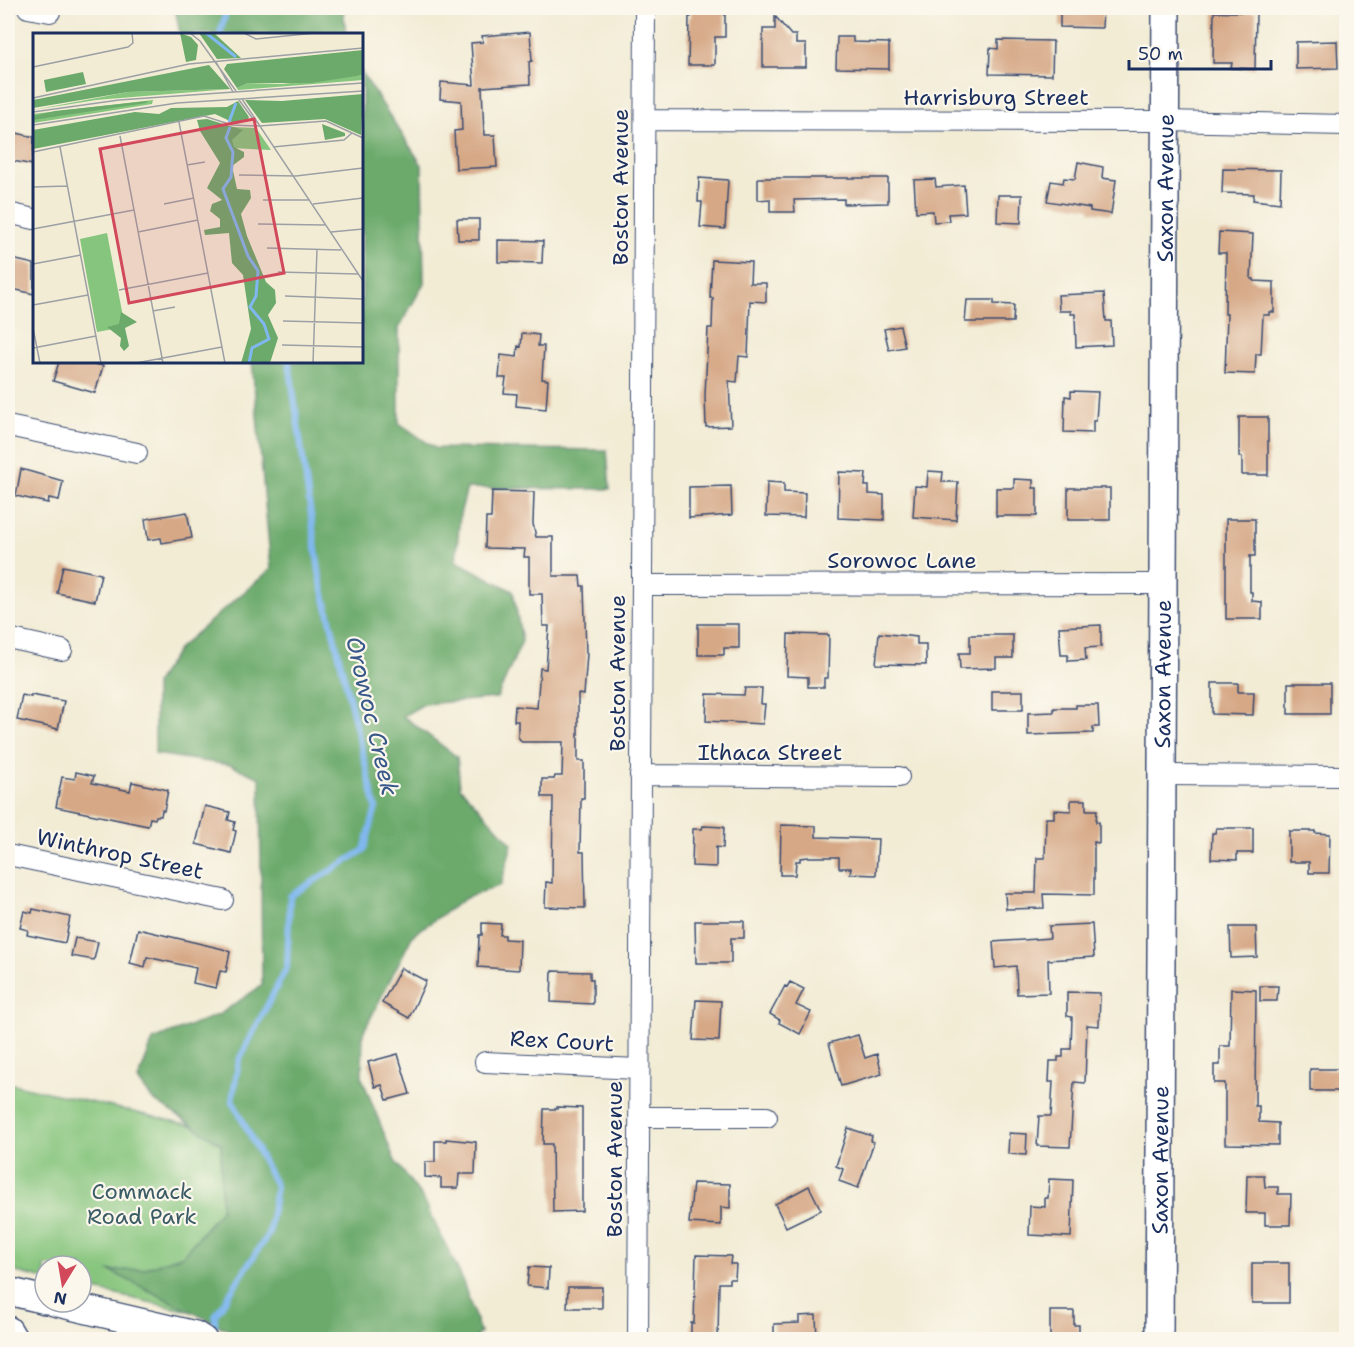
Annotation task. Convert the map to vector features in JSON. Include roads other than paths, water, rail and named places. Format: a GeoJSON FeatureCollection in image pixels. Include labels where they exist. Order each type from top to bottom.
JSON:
{"type":"FeatureCollection","features":[{"type":"Feature","properties":{"kind":"street"},"geometry":{"type":"LineString","coordinates":[[28,8],[51,12]]}},
{"type":"Feature","properties":{"kind":"street","name":"Boston Avenue"},"geometry":{"type":"LineString","coordinates":[[638,1340],[645,8]]}},
{"type":"Feature","properties":{"kind":"street","name":"Saxon Avenue"},"geometry":{"type":"LineString","coordinates":[[1159,1340],[1166,8]]}},
{"type":"Feature","properties":{"kind":"street","name":"Harrisburg Street"},"geometry":{"type":"LineString","coordinates":[[645,120],[1164,121],[1347,125]]}},
{"type":"Feature","properties":{"kind":"street"},"geometry":{"type":"LineString","coordinates":[[8,213],[33,219]]}},
{"type":"Feature","properties":{"kind":"street"},"geometry":{"type":"LineString","coordinates":[[8,426],[136,453]]}},
{"type":"Feature","properties":{"kind":"street","name":"Sorowoc Lane"},"geometry":{"type":"LineString","coordinates":[[642,585],[1162,584]]}},
{"type":"Feature","properties":{"kind":"street"},"geometry":{"type":"LineString","coordinates":[[8,638],[62,650]]}},
{"type":"Feature","properties":{"kind":"street","name":"Ithaca Street"},"geometry":{"type":"LineString","coordinates":[[640,775],[899,777]]}},
{"type":"Feature","properties":{"kind":"street"},"geometry":{"type":"LineString","coordinates":[[1161,775],[1347,776]]}},
{"type":"Feature","properties":{"kind":"street","name":"Winthrop Street"},"geometry":{"type":"LineString","coordinates":[[8,855],[223,900]]}},
{"type":"Feature","properties":{"kind":"street","name":"Rex Court"},"geometry":{"type":"LineString","coordinates":[[484,1062],[638,1069]]}},
{"type":"Feature","properties":{"kind":"street"},"geometry":{"type":"LineString","coordinates":[[640,1117],[767,1117]]}},
{"type":"Feature","properties":{"kind":"street"},"geometry":{"type":"LineString","coordinates":[[8,1291],[33,1297]]}},
{"type":"Feature","properties":{"kind":"street"},"geometry":{"type":"LineString","coordinates":[[93,1311],[195,1335],[203,1340]]}},
{"type":"Feature","properties":{"kind":"street"},"geometry":{"type":"LineString","coordinates":[[8,1330],[14,1340]]}},
{"type":"Feature","properties":{"kind":"waterway","name":"Orowoc Creek"},"geometry":{"type":"LineString","coordinates":[[220,33],[227,8]]}},
{"type":"Feature","properties":{"kind":"waterway","name":"Orowoc Creek"},"geometry":{"type":"LineString","coordinates":[[215,1325],[215,1316],[269,1233],[276,1186],[232,1100],[239,1060],[287,967],[290,896],[364,850],[376,808],[320,578],[289,363]]}},
{"type":"Feature","properties":{"kind":"park label","name":"Commack Road Park"},"geometry":{"type":"Point","coordinates":[142,1204]}}]}
